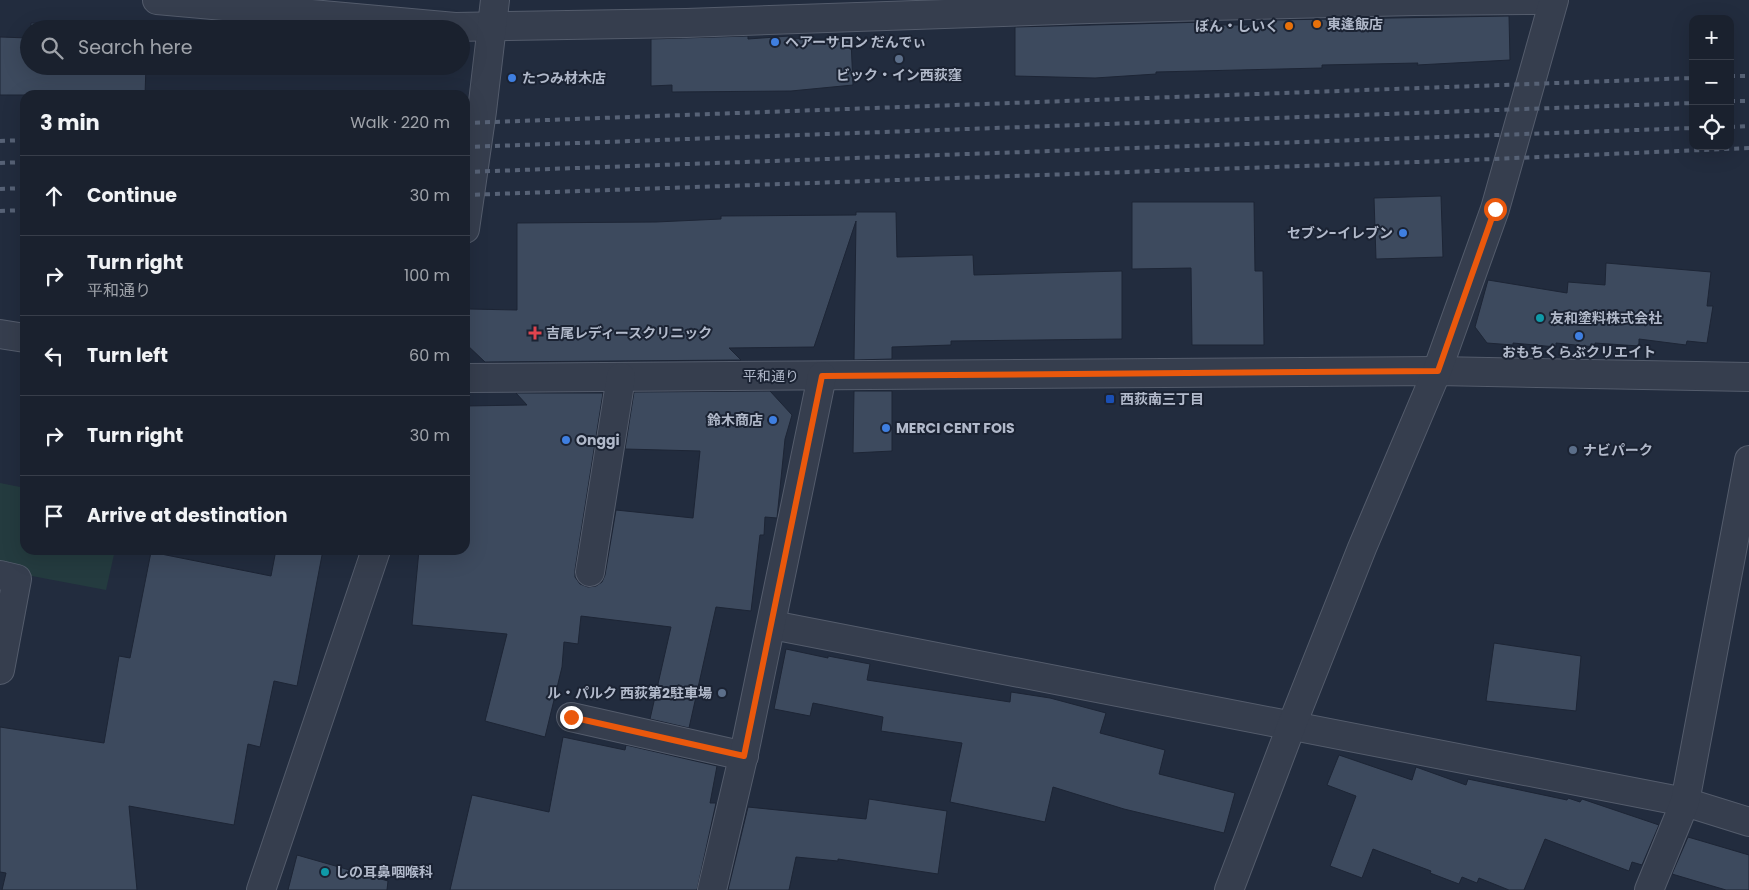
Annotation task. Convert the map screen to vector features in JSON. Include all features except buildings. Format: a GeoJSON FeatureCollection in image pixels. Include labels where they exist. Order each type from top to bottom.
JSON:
{"type":"FeatureCollection","features":[{"type":"Feature","properties":{"kind":"street"},"geometry":{"type":"LineString","coordinates":[[157,0],[386,20]]}},
{"type":"Feature","properties":{"kind":"street"},"geometry":{"type":"LineString","coordinates":[[470,21],[493,13],[686,23],[1090,5],[1534,0]]}},
{"type":"Feature","properties":{"kind":"street"},"geometry":{"type":"LineString","coordinates":[[1230,890],[1291,727],[1362,548],[1438,371],[1495,209],[1554,0]]}},
{"type":"Feature","properties":{"kind":"street"},"geometry":{"type":"LineString","coordinates":[[470,194],[493,13]]}},
{"type":"Feature","properties":{"kind":"street"},"geometry":{"type":"LineString","coordinates":[[0,334],[20,337]]}},
{"type":"Feature","properties":{"kind":"street","name":"平和通り"},"geometry":{"type":"LineString","coordinates":[[470,378],[1438,371],[1749,377]]}},
{"type":"Feature","properties":{"kind":"street"},"geometry":{"type":"LineString","coordinates":[[712,890],[744,756],[822,376]]}},
{"type":"Feature","properties":{"kind":"street"},"geometry":{"type":"LineString","coordinates":[[590,572],[621,377]]}},
{"type":"Feature","properties":{"kind":"street"},"geometry":{"type":"LineString","coordinates":[[1648,890],[1685,802],[1749,460]]}},
{"type":"Feature","properties":{"kind":"street"},"geometry":{"type":"LineString","coordinates":[[261,890],[374,555]]}},
{"type":"Feature","properties":{"kind":"street"},"geometry":{"type":"LineString","coordinates":[[0,575],[17,579],[0,670]]}},
{"type":"Feature","properties":{"kind":"street"},"geometry":{"type":"LineString","coordinates":[[772,625],[1685,802],[1749,822]]}},
{"type":"Feature","properties":{"kind":"street"},"geometry":{"type":"LineString","coordinates":[[571,717],[744,756]]}},
{"type":"Feature","properties":{"kind":"green space"},"geometry":{"type":"Polygon","coordinates":[[[0,483],[20,487],[20,555],[114,555],[106,590],[0,570],[0,483]]]}},
{"type":"Feature","properties":{"kind":"railway"},"geometry":{"type":"LineString","coordinates":[[1734,76],[1749,76]]}},
{"type":"Feature","properties":{"kind":"railway"},"geometry":{"type":"LineString","coordinates":[[470,123],[1689,78]]}},
{"type":"Feature","properties":{"kind":"railway"},"geometry":{"type":"LineString","coordinates":[[1734,101],[1749,101]]}},
{"type":"Feature","properties":{"kind":"railway"},"geometry":{"type":"LineString","coordinates":[[470,147],[1689,103]]}},
{"type":"Feature","properties":{"kind":"railway"},"geometry":{"type":"LineString","coordinates":[[1734,127],[1749,126]]}},
{"type":"Feature","properties":{"kind":"railway"},"geometry":{"type":"LineString","coordinates":[[470,172],[1689,128]]}},
{"type":"Feature","properties":{"kind":"railway"},"geometry":{"type":"LineString","coordinates":[[0,141],[20,140]]}},
{"type":"Feature","properties":{"kind":"railway"},"geometry":{"type":"LineString","coordinates":[[470,195],[1446,161],[1749,148]]}},
{"type":"Feature","properties":{"kind":"railway"},"geometry":{"type":"LineString","coordinates":[[0,163],[20,162]]}},
{"type":"Feature","properties":{"kind":"railway"},"geometry":{"type":"LineString","coordinates":[[0,189],[20,188]]}},
{"type":"Feature","properties":{"kind":"railway"},"geometry":{"type":"LineString","coordinates":[[0,211],[20,210]]}},
{"type":"Feature","properties":{"kind":"place","name":"東逢飯店"},"geometry":{"type":"Point","coordinates":[1317,24]}},
{"type":"Feature","properties":{"kind":"place","name":"ぼん・しいく"},"geometry":{"type":"Point","coordinates":[1289,26]}},
{"type":"Feature","properties":{"kind":"place","name":"ヘアーサロン だんでぃ"},"geometry":{"type":"Point","coordinates":[775,42]}},
{"type":"Feature","properties":{"kind":"place","name":"ビック・イン西荻窪"},"geometry":{"type":"Point","coordinates":[899,59]}},
{"type":"Feature","properties":{"kind":"place","name":"たつみ材木店"},"geometry":{"type":"Point","coordinates":[512,78]}},
{"type":"Feature","properties":{"kind":"place","name":"セブン-イレブン"},"geometry":{"type":"Point","coordinates":[1403,233]}},
{"type":"Feature","properties":{"kind":"place","name":"友和塗料株式会社"},"geometry":{"type":"Point","coordinates":[1540,318]}},
{"type":"Feature","properties":{"kind":"place","name":"吉尾レディースクリニック"},"geometry":{"type":"Point","coordinates":[535,333]}},
{"type":"Feature","properties":{"kind":"place","name":"おもちくらぶクリエイト"},"geometry":{"type":"Point","coordinates":[1579,336]}},
{"type":"Feature","properties":{"kind":"place","name":"西荻南三丁目"},"geometry":{"type":"Point","coordinates":[1110,399]}},
{"type":"Feature","properties":{"kind":"place","name":"鈴木商店"},"geometry":{"type":"Point","coordinates":[773,420]}},
{"type":"Feature","properties":{"kind":"place","name":"MERCI CENT FOIS"},"geometry":{"type":"Point","coordinates":[886,428]}},
{"type":"Feature","properties":{"kind":"place","name":"Onggi"},"geometry":{"type":"Point","coordinates":[566,440]}},
{"type":"Feature","properties":{"kind":"place","name":"ナビパーク"},"geometry":{"type":"Point","coordinates":[1573,450]}},
{"type":"Feature","properties":{"kind":"place","name":"ル・パルク 西荻第2駐車場"},"geometry":{"type":"Point","coordinates":[722,693]}},
{"type":"Feature","properties":{"kind":"place","name":"しの耳鼻咽喉科"},"geometry":{"type":"Point","coordinates":[325,872]}},
{"type":"Feature","properties":{"kind":"route"},"geometry":{"type":"LineString","coordinates":[[571,717],[744,756],[822,376],[1438,371],[1495,209]]}}]}
